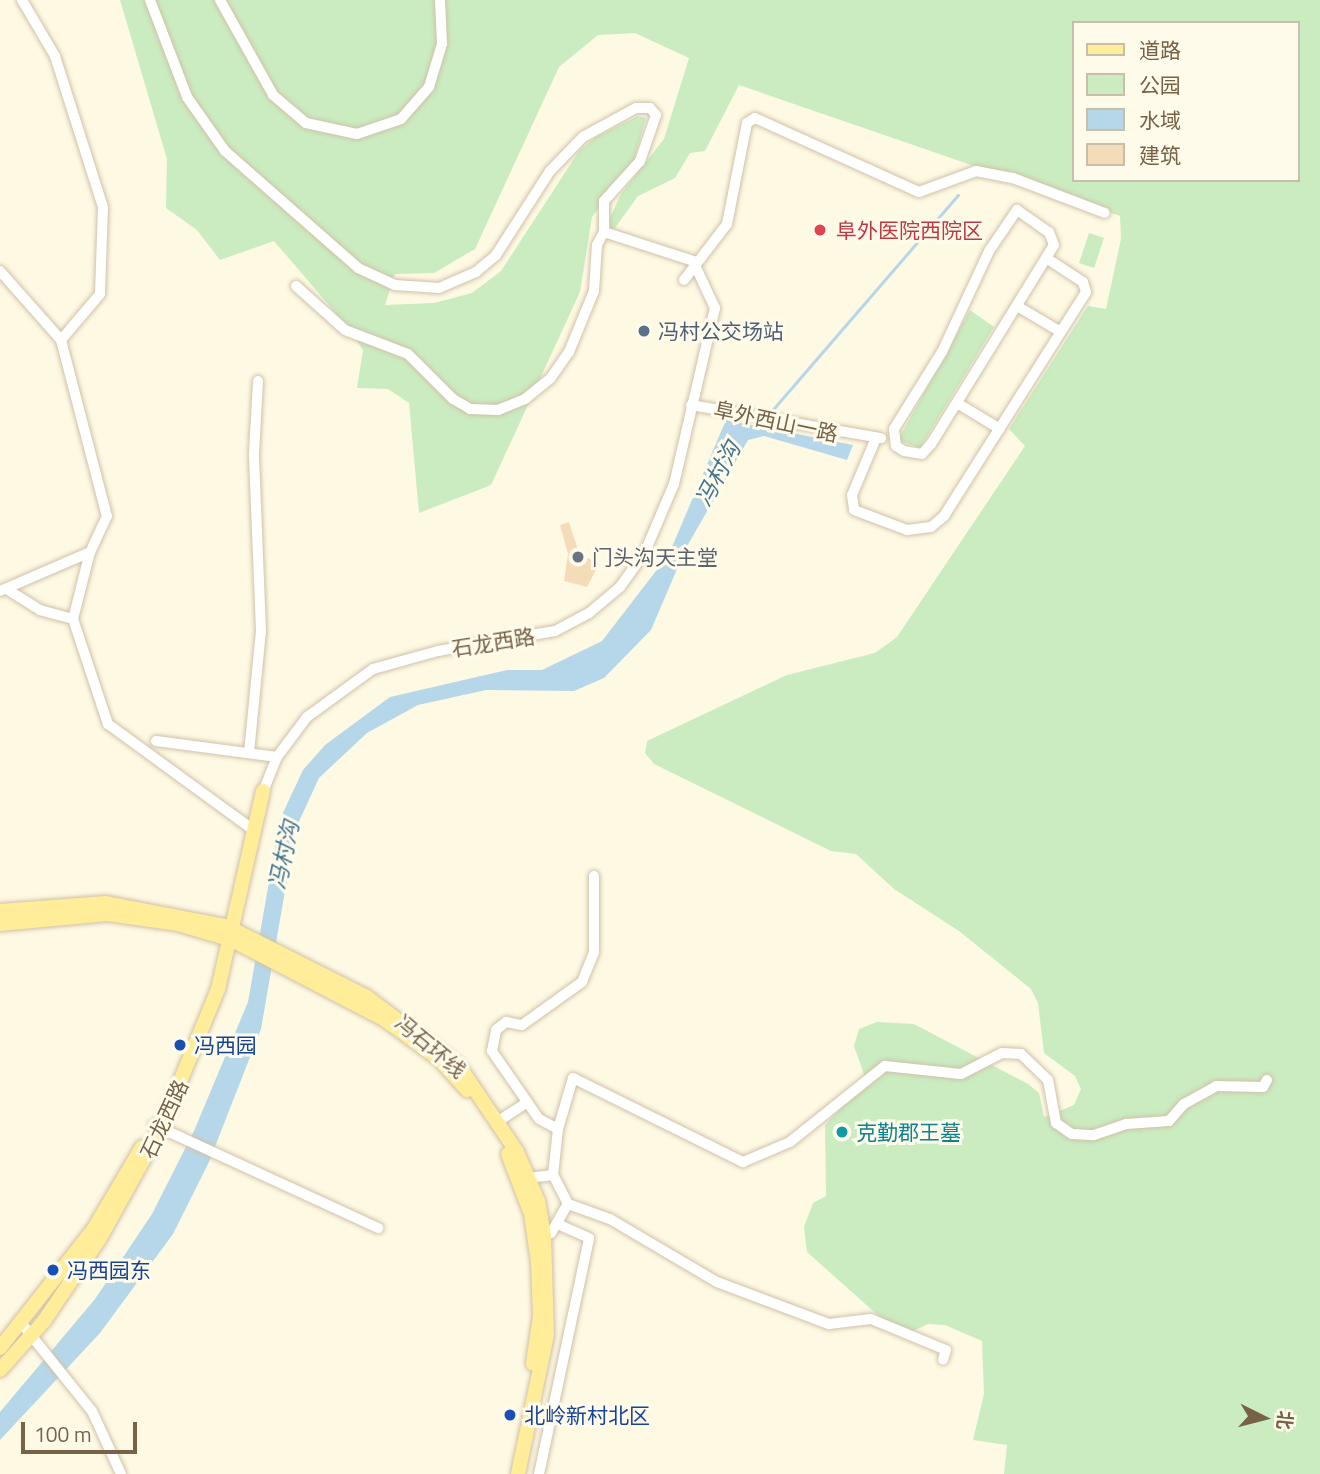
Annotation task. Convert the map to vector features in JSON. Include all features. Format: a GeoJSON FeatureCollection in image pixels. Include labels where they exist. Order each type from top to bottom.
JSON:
{"type":"FeatureCollection","features":[{"type":"Feature","properties":{"kind":"main road","name":"石龙西路"},"geometry":{"type":"LineString","coordinates":[[229,933],[248,827],[263,791]]}},
{"type":"Feature","properties":{"kind":"main road","name":"石龙西路"},"geometry":{"type":"LineString","coordinates":[[0,1370],[32,1336],[125,1200],[158,1126],[229,933],[263,791]]}},
{"type":"Feature","properties":{"kind":"main road","name":"冯石环线"},"geometry":{"type":"LineString","coordinates":[[0,911],[117,904],[229,933],[284,958],[415,1027],[459,1066],[500,1120],[529,1178],[539,1236],[547,1335],[518,1474]]}},
{"type":"Feature","properties":{"kind":"main road","name":"冯石环线"},"geometry":{"type":"LineString","coordinates":[[0,923],[108,914],[229,933]]}},
{"type":"Feature","properties":{"kind":"main road","name":"冯石环线"},"geometry":{"type":"LineString","coordinates":[[284,958],[384,1018],[460,1081],[508,1154],[539,1236],[540,1317],[508,1474]]}},
{"type":"Feature","properties":{"kind":"main road","name":"石龙西路"},"geometry":{"type":"LineString","coordinates":[[0,1348],[22,1324],[93,1230],[158,1126]]}},
{"type":"Feature","properties":{"kind":"street"},"geometry":{"type":"LineString","coordinates":[[22,0],[55,56],[103,207],[100,294],[61,340]]}},
{"type":"Feature","properties":{"kind":"street"},"geometry":{"type":"LineString","coordinates":[[150,0],[187,97],[225,151],[380,281],[439,288],[476,272],[501,249],[550,171],[583,137],[636,108],[650,108],[656,115],[640,161],[604,201],[604,232],[597,245],[594,291],[569,352],[550,379],[525,399],[498,410],[470,409],[453,399],[408,354],[345,330],[296,286]]}},
{"type":"Feature","properties":{"kind":"street"},"geometry":{"type":"LineString","coordinates":[[220,0],[273,94],[306,123],[357,134],[401,118],[429,87],[442,44],[440,0]]}},
{"type":"Feature","properties":{"kind":"street"},"geometry":{"type":"LineString","coordinates":[[684,280],[698,268],[727,224],[747,123],[755,118],[919,192],[976,171],[1013,178],[1105,213]]}},
{"type":"Feature","properties":{"kind":"street"},"geometry":{"type":"LineString","coordinates":[[1017,210],[1054,239],[1046,258],[1017,306],[922,454],[904,451],[893,439],[989,251],[1017,210]]}},
{"type":"Feature","properties":{"kind":"street"},"geometry":{"type":"LineString","coordinates":[[604,232],[649,242],[698,268]]}},
{"type":"Feature","properties":{"kind":"street"},"geometry":{"type":"LineString","coordinates":[[876,438],[852,495],[854,510],[920,532],[944,516],[1086,292],[1083,282],[1046,258]]}},
{"type":"Feature","properties":{"kind":"street","name":"石龙西路"},"geometry":{"type":"LineString","coordinates":[[263,791],[277,757],[324,700],[373,669],[438,650],[535,638],[606,601],[634,570],[657,526],[685,444],[691,405],[715,308],[710,289],[698,268]]}},
{"type":"Feature","properties":{"kind":"street"},"geometry":{"type":"LineString","coordinates":[[0,271],[61,340],[106,506],[104,528],[90,552],[73,619],[108,724],[248,827]]}},
{"type":"Feature","properties":{"kind":"street"},"geometry":{"type":"LineString","coordinates":[[1017,306],[1061,332]]}},
{"type":"Feature","properties":{"kind":"street"},"geometry":{"type":"LineString","coordinates":[[249,753],[261,631],[254,453],[258,381]]}},
{"type":"Feature","properties":{"kind":"street"},"geometry":{"type":"LineString","coordinates":[[957,403],[1000,429]]}},
{"type":"Feature","properties":{"kind":"street","name":"阜外西山一路"},"geometry":{"type":"LineString","coordinates":[[691,405],[862,438],[893,439]]}},
{"type":"Feature","properties":{"kind":"street"},"geometry":{"type":"LineString","coordinates":[[4,590],[90,552]]}},
{"type":"Feature","properties":{"kind":"street"},"geometry":{"type":"LineString","coordinates":[[4,590],[40,610],[73,619]]}},
{"type":"Feature","properties":{"kind":"street"},"geometry":{"type":"LineString","coordinates":[[156,741],[277,757]]}},
{"type":"Feature","properties":{"kind":"street"},"geometry":{"type":"LineString","coordinates":[[558,1129],[539,1119],[492,1051],[496,1030],[506,1022],[522,1025],[582,982],[594,952],[594,876]]}},
{"type":"Feature","properties":{"kind":"street"},"geometry":{"type":"LineString","coordinates":[[943,1360],[946,1350],[871,1319],[829,1324],[717,1282],[610,1219],[568,1204],[553,1175],[558,1129],[573,1078],[743,1162],[790,1142],[885,1066],[961,1074],[1002,1053],[1021,1054],[1048,1080],[1056,1123],[1072,1134],[1094,1135],[1126,1124],[1168,1121],[1184,1104],[1216,1086],[1263,1087],[1267,1080]]}},
{"type":"Feature","properties":{"kind":"street"},"geometry":{"type":"LineString","coordinates":[[500,1120],[526,1103]]}},
{"type":"Feature","properties":{"kind":"street"},"geometry":{"type":"LineString","coordinates":[[158,1126],[378,1228]]}},
{"type":"Feature","properties":{"kind":"street"},"geometry":{"type":"LineString","coordinates":[[529,1178],[553,1175]]}},
{"type":"Feature","properties":{"kind":"street"},"geometry":{"type":"LineString","coordinates":[[539,1236],[557,1224],[568,1204]]}},
{"type":"Feature","properties":{"kind":"street"},"geometry":{"type":"LineString","coordinates":[[539,1474],[589,1238],[557,1224]]}},
{"type":"Feature","properties":{"kind":"street"},"geometry":{"type":"LineString","coordinates":[[22,1324],[69,1377],[92,1410],[121,1474]]}},
{"type":"Feature","properties":{"kind":"green space"},"geometry":{"type":"Polygon","coordinates":[[[120,0],[1320,0],[1320,1474],[1004,1474],[1007,1445],[973,1440],[984,1394],[982,1341],[945,1325],[928,1324],[907,1334],[890,1326],[807,1252],[804,1227],[813,1203],[826,1196],[825,1125],[866,1080],[854,1046],[859,1029],[877,1022],[914,1024],[1028,1084],[1039,1093],[1044,1117],[1074,1105],[1081,1089],[1075,1076],[1044,1053],[1038,1003],[1031,989],[959,931],[894,889],[856,854],[831,851],[654,764],[645,753],[647,741],[787,675],[875,653],[897,637],[1025,446],[1009,429],[1088,306],[1106,309],[1121,239],[1120,216],[739,85],[705,151],[690,153],[675,178],[638,196],[612,232],[609,220],[621,194],[664,139],[689,58],[635,33],[598,35],[559,67],[475,249],[434,273],[395,274],[385,305],[434,303],[472,293],[501,271],[579,151],[596,137],[638,116],[646,118],[634,160],[592,217],[580,292],[491,485],[419,513],[409,403],[388,389],[357,388],[363,350],[346,325],[274,241],[220,260],[197,230],[166,208],[167,159],[120,0]]]}},
{"type":"Feature","properties":{"kind":"green space"},"geometry":{"type":"Polygon","coordinates":[[[1089,233],[1104,238],[1094,268],[1079,263],[1089,233]]]}},
{"type":"Feature","properties":{"kind":"green space"},"geometry":{"type":"Polygon","coordinates":[[[970,310],[994,327],[920,448],[898,440],[970,310]]]}},
{"type":"Feature","properties":{"kind":"water","name":"冯村沟"},"geometry":{"type":"Polygon","coordinates":[[[726,420],[853,445],[847,460],[764,436],[748,440],[686,548],[651,630],[604,678],[574,691],[486,690],[418,705],[367,733],[319,778],[296,828],[261,1029],[209,1162],[173,1234],[100,1333],[0,1440],[0,1412],[95,1299],[152,1214],[194,1131],[248,1002],[280,819],[303,770],[325,745],[390,697],[507,670],[542,670],[602,641],[669,554],[726,420]]]}},
{"type":"Feature","properties":{"kind":"building","name":"门头沟天主堂"},"geometry":{"type":"Polygon","coordinates":[[[569,522],[579,553],[599,564],[587,587],[564,581],[568,554],[560,525],[569,522]]]}},
{"type":"Feature","properties":{"kind":"waterway"},"geometry":{"type":"LineString","coordinates":[[769,414],[958,195]]}},
{"type":"Feature","properties":{"kind":"place","name":"阜外医院西院区"},"geometry":{"type":"Point","coordinates":[820,230]}},
{"type":"Feature","properties":{"kind":"place","name":"冯村公交场站"},"geometry":{"type":"Point","coordinates":[644,331]}},
{"type":"Feature","properties":{"kind":"place","name":"门头沟天主堂"},"geometry":{"type":"Point","coordinates":[578,557]}},
{"type":"Feature","properties":{"kind":"place","name":"冯西园"},"geometry":{"type":"Point","coordinates":[180,1045]}},
{"type":"Feature","properties":{"kind":"place","name":"克勤郡王墓"},"geometry":{"type":"Point","coordinates":[842,1132]}},
{"type":"Feature","properties":{"kind":"place","name":"冯西园东"},"geometry":{"type":"Point","coordinates":[53,1270]}},
{"type":"Feature","properties":{"kind":"place","name":"北岭新村北区"},"geometry":{"type":"Point","coordinates":[510,1415]}}]}
